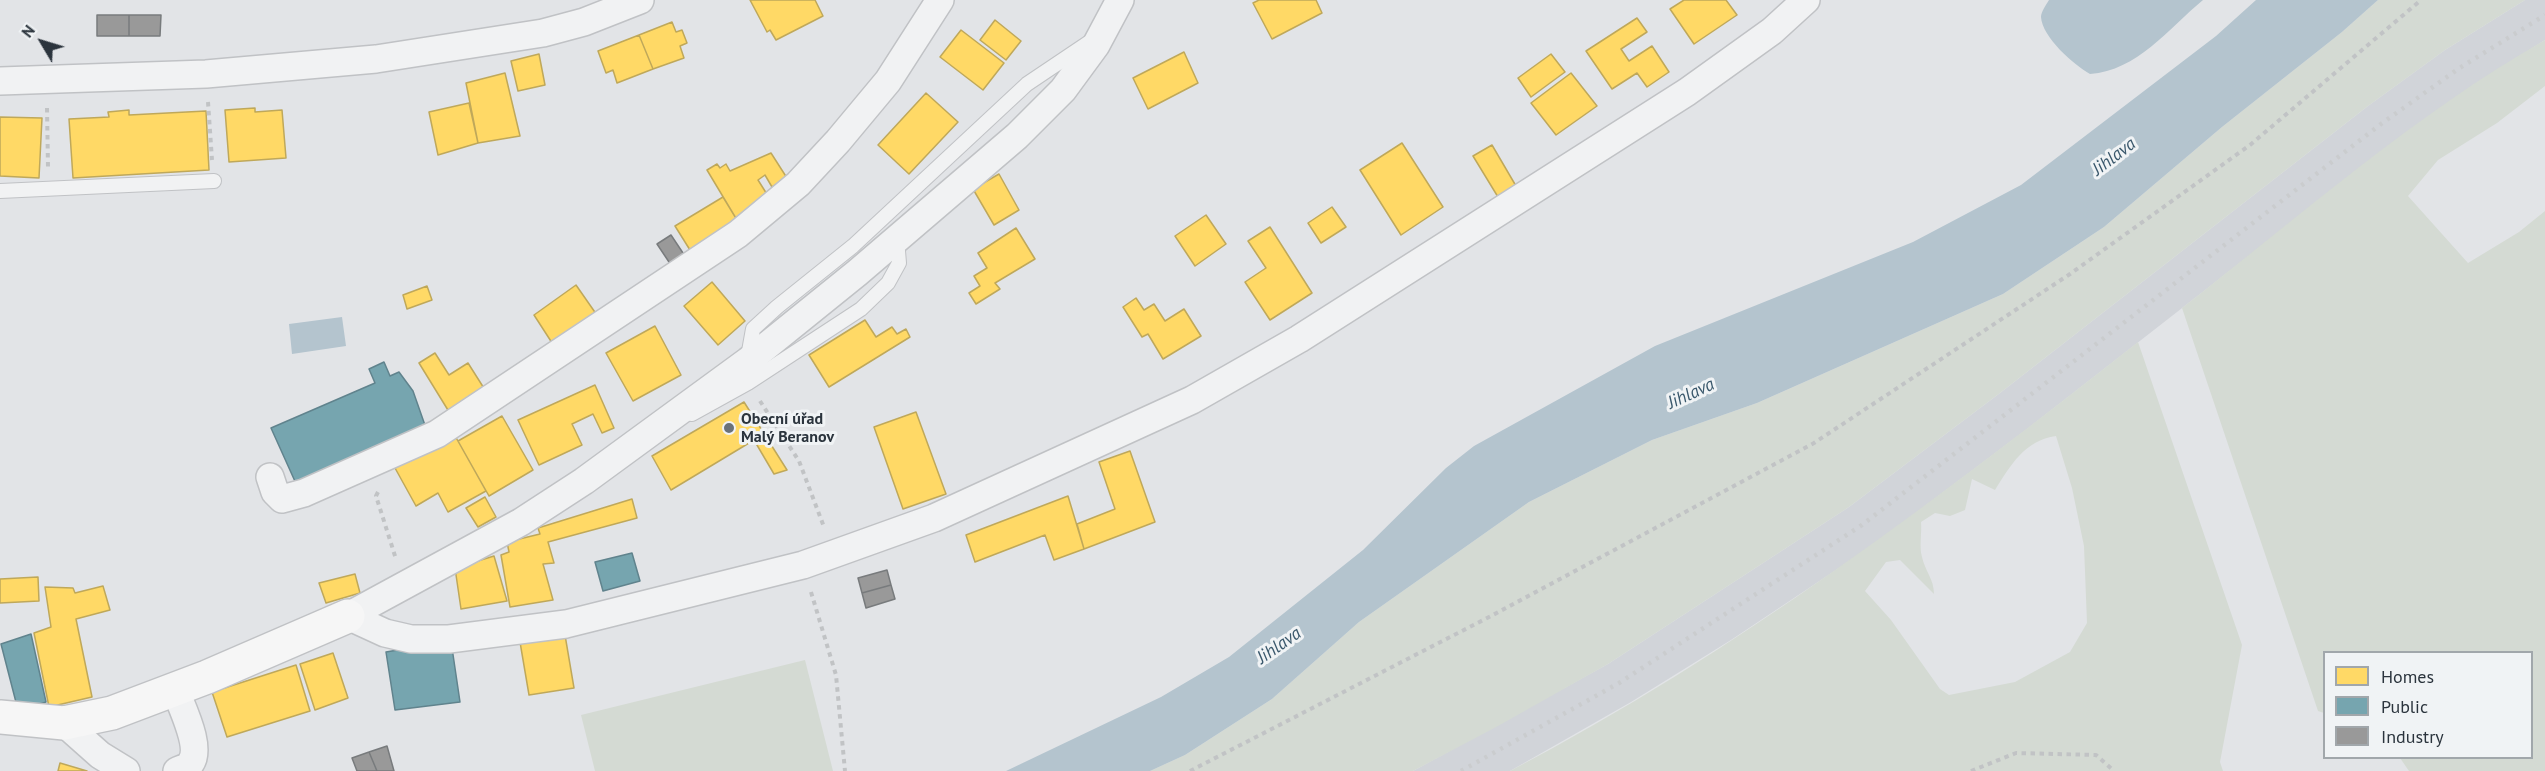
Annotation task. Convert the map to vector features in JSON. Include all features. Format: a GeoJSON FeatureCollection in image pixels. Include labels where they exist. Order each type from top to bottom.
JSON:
{"type":"FeatureCollection","features":[{"type":"Feature","properties":{"kind":"street"},"geometry":{"type":"LineString","coordinates":[[0,81],[206,74],[376,59],[543,33],[584,22],[640,0]]}},
{"type":"Feature","properties":{"kind":"street"},"geometry":{"type":"LineString","coordinates":[[270,477],[274,492],[282,498],[304,493],[390,457],[437,434],[738,234],[798,184],[888,81],[940,0]]}},
{"type":"Feature","properties":{"kind":"street"},"geometry":{"type":"LineString","coordinates":[[0,717],[64,723],[112,713],[348,616],[521,522],[584,481],[663,422],[748,372],[1017,136],[1063,90],[1102,33],[1120,0]]}},
{"type":"Feature","properties":{"kind":"street"},"geometry":{"type":"LineString","coordinates":[[348,616],[385,633],[411,639],[449,639],[566,624],[803,565],[934,518],[1192,400],[1299,339],[1687,92],[1772,30],[1806,0]]}},
{"type":"Feature","properties":{"kind":"street"},"geometry":{"type":"LineString","coordinates":[[175,689],[195,744],[195,755],[189,765],[177,771]]}},
{"type":"Feature","properties":{"kind":"street"},"geometry":{"type":"LineString","coordinates":[[64,723],[100,755],[126,771]]}},
{"type":"Feature","properties":{"kind":"lane"},"geometry":{"type":"LineString","coordinates":[[748,372],[753,329],[853,246],[1027,84],[1102,33]]}},
{"type":"Feature","properties":{"kind":"lane"},"geometry":{"type":"LineString","coordinates":[[0,191],[214,181]]}},
{"type":"Feature","properties":{"kind":"path"},"geometry":{"type":"LineString","coordinates":[[1190,771],[1491,616],[1814,443],[2070,274],[2241,152],[2421,0]]}},
{"type":"Feature","properties":{"kind":"path"},"geometry":{"type":"LineString","coordinates":[[206,74],[214,181]]}},
{"type":"Feature","properties":{"kind":"path"},"geometry":{"type":"LineString","coordinates":[[47,81],[49,189]]}},
{"type":"Feature","properties":{"kind":"path"},"geometry":{"type":"LineString","coordinates":[[748,372],[799,461],[835,555]]}},
{"type":"Feature","properties":{"kind":"path"},"geometry":{"type":"LineString","coordinates":[[390,457],[376,496],[404,585]]}},
{"type":"Feature","properties":{"kind":"path"},"geometry":{"type":"LineString","coordinates":[[803,565],[836,675],[845,771]]}},
{"type":"Feature","properties":{"kind":"path"},"geometry":{"type":"LineString","coordinates":[[1971,771],[2016,753],[2096,755],[2114,771]]}},
{"type":"Feature","properties":{"kind":"shaded area"},"geometry":{"type":"Polygon","coordinates":[[[2378,0],[2525,0],[2445,50],[2368,106],[2000,393],[1849,507],[1608,664],[1413,771],[1150,771],[1185,755],[1272,699],[1359,622],[1529,502],[1652,440],[1757,403],[2003,294],[2104,227],[2378,0]]]}},
{"type":"Feature","properties":{"kind":"shaded area"},"geometry":{"type":"Polygon","coordinates":[[[2525,0],[2545,0],[2545,40],[2471,87],[2395,142],[2027,429],[1875,544],[1731,640],[1631,702],[1510,771],[1413,771],[1608,664],[1849,507],[2000,393],[2368,106],[2445,50],[2525,0]]]}},
{"type":"Feature","properties":{"kind":"shaded area"},"geometry":{"type":"Polygon","coordinates":[[[2545,40],[2545,86],[2497,123],[2438,160],[2408,196],[2468,263],[2519,232],[2545,211],[2545,771],[2409,771],[2401,759],[2533,759],[2533,651],[2323,651],[2323,713],[2318,711],[2182,308],[2359,167],[2450,100],[2545,40]]]}},
{"type":"Feature","properties":{"kind":"shaded area"},"geometry":{"type":"Polygon","coordinates":[[[2138,342],[2242,645],[2220,762],[2223,771],[1510,771],[1594,725],[1756,625],[1988,458],[2138,342]],[[2056,436],[2045,438],[2020,456],[2006,472],[1995,490],[1972,479],[1965,510],[1950,516],[1935,513],[1921,522],[1921,553],[1933,584],[1934,594],[1900,560],[1886,562],[1865,591],[1891,620],[1940,689],[1949,695],[2015,682],[2070,652],[2087,623],[2084,546],[2072,488],[2056,436]]]}},
{"type":"Feature","properties":{"kind":"shaded area"},"geometry":{"type":"Polygon","coordinates":[[[805,660],[833,771],[595,771],[581,715],[805,660]]]}},
{"type":"Feature","properties":{"kind":"water"},"geometry":{"type":"Polygon","coordinates":[[[2049,0],[2203,0],[2137,57],[2107,71],[2090,74],[2068,57],[2047,33],[2041,17],[2049,0]]]}},
{"type":"Feature","properties":{"kind":"water","name":"Jihlava"},"geometry":{"type":"Polygon","coordinates":[[[2256,0],[2378,0],[2104,227],[2003,294],[1757,403],[1652,440],[1529,502],[1359,622],[1272,699],[1185,755],[1150,771],[1006,771],[1161,697],[1229,657],[1363,550],[1446,468],[1474,446],[1655,346],[1913,242],[2021,185],[2216,36],[2256,0]]]}},
{"type":"Feature","properties":{"kind":"water"},"geometry":{"type":"Polygon","coordinates":[[[342,317],[346,346],[292,354],[289,324],[342,317]]]}},
{"type":"Feature","properties":{"kind":"building: Homes"},"geometry":{"type":"Polygon","coordinates":[[[750,0],[815,0],[823,16],[776,40],[770,30],[767,32],[750,0]]]}},
{"type":"Feature","properties":{"kind":"building: Homes"},"geometry":{"type":"Polygon","coordinates":[[[1259,0],[1316,0],[1322,13],[1272,39],[1253,3],[1259,0]]]}},
{"type":"Feature","properties":{"kind":"building: Homes"},"geometry":{"type":"Polygon","coordinates":[[[1684,0],[1726,0],[1737,15],[1694,44],[1670,9],[1684,0]]]}},
{"type":"Feature","properties":{"kind":"building: Homes"},"geometry":{"type":"Polygon","coordinates":[[[1637,18],[1647,32],[1621,49],[1629,61],[1652,46],[1669,72],[1647,87],[1637,73],[1612,89],[1586,51],[1637,18]]]}},
{"type":"Feature","properties":{"kind":"building: Homes"},"geometry":{"type":"Polygon","coordinates":[[[995,20],[1021,41],[1006,60],[980,40],[995,20]]]}},
{"type":"Feature","properties":{"kind":"building: Homes"},"geometry":{"type":"Polygon","coordinates":[[[672,22],[676,32],[682,30],[687,43],[680,46],[684,58],[653,69],[639,35],[672,22]]]}},
{"type":"Feature","properties":{"kind":"building: Homes"},"geometry":{"type":"Polygon","coordinates":[[[961,30],[1004,63],[983,90],[940,57],[961,30]]]}},
{"type":"Feature","properties":{"kind":"building: Homes"},"geometry":{"type":"Polygon","coordinates":[[[639,35],[653,69],[617,83],[613,70],[606,73],[598,51],[639,35]]]}},
{"type":"Feature","properties":{"kind":"building: Homes"},"geometry":{"type":"Polygon","coordinates":[[[1184,52],[1198,83],[1148,109],[1133,78],[1184,52]]]}},
{"type":"Feature","properties":{"kind":"building: Homes"},"geometry":{"type":"Polygon","coordinates":[[[539,54],[545,85],[518,91],[511,61],[539,54]]]}},
{"type":"Feature","properties":{"kind":"building: Homes"},"geometry":{"type":"Polygon","coordinates":[[[1551,54],[1565,72],[1531,97],[1518,78],[1551,54]]]}},
{"type":"Feature","properties":{"kind":"building: Homes"},"geometry":{"type":"Polygon","coordinates":[[[505,73],[520,136],[478,143],[466,83],[505,73]]]}},
{"type":"Feature","properties":{"kind":"building: Homes"},"geometry":{"type":"Polygon","coordinates":[[[1571,73],[1597,106],[1556,135],[1531,103],[1571,73]]]}},
{"type":"Feature","properties":{"kind":"building: Homes"},"geometry":{"type":"Polygon","coordinates":[[[926,93],[958,122],[909,174],[878,145],[926,93]]]}},
{"type":"Feature","properties":{"kind":"building: Homes"},"geometry":{"type":"Polygon","coordinates":[[[469,103],[478,143],[438,155],[429,112],[469,103]]]}},
{"type":"Feature","properties":{"kind":"building: Homes"},"geometry":{"type":"Polygon","coordinates":[[[255,108],[255,112],[282,110],[286,158],[229,162],[225,110],[255,108]]]}},
{"type":"Feature","properties":{"kind":"building: Homes"},"geometry":{"type":"Polygon","coordinates":[[[129,110],[129,115],[206,111],[209,170],[73,178],[69,119],[109,117],[108,112],[129,110]]]}},
{"type":"Feature","properties":{"kind":"building: Homes"},"geometry":{"type":"Polygon","coordinates":[[[0,117],[42,118],[39,178],[0,176],[0,117]]]}},
{"type":"Feature","properties":{"kind":"building: Homes"},"geometry":{"type":"Polygon","coordinates":[[[1402,143],[1443,207],[1401,235],[1360,170],[1402,143]]]}},
{"type":"Feature","properties":{"kind":"building: Homes"},"geometry":{"type":"Polygon","coordinates":[[[1492,145],[1516,186],[1498,197],[1473,156],[1492,145]]]}},
{"type":"Feature","properties":{"kind":"building: Homes"},"geometry":{"type":"Polygon","coordinates":[[[771,153],[787,178],[772,187],[765,175],[758,180],[770,199],[737,220],[707,170],[717,164],[720,168],[726,164],[730,171],[771,153]]]}},
{"type":"Feature","properties":{"kind":"building: Homes"},"geometry":{"type":"Polygon","coordinates":[[[999,174],[1019,210],[994,225],[973,189],[999,174]]]}},
{"type":"Feature","properties":{"kind":"building: Homes"},"geometry":{"type":"Polygon","coordinates":[[[723,197],[737,220],[690,250],[675,226],[723,197]]]}},
{"type":"Feature","properties":{"kind":"building: Homes"},"geometry":{"type":"Polygon","coordinates":[[[1332,207],[1346,227],[1321,243],[1308,223],[1332,207]]]}},
{"type":"Feature","properties":{"kind":"building: Homes"},"geometry":{"type":"Polygon","coordinates":[[[1206,215],[1226,244],[1195,266],[1175,236],[1206,215]]]}},
{"type":"Feature","properties":{"kind":"building: Homes"},"geometry":{"type":"Polygon","coordinates":[[[1270,227],[1312,293],[1270,320],[1245,282],[1266,268],[1248,241],[1270,227]]]}},
{"type":"Feature","properties":{"kind":"building: Homes"},"geometry":{"type":"Polygon","coordinates":[[[1016,228],[1035,259],[995,283],[1000,289],[976,304],[969,293],[980,286],[974,276],[987,268],[978,253],[1016,228]]]}},
{"type":"Feature","properties":{"kind":"building: Homes"},"geometry":{"type":"Polygon","coordinates":[[[712,282],[745,321],[718,345],[684,306],[712,282]]]}},
{"type":"Feature","properties":{"kind":"building: Homes"},"geometry":{"type":"Polygon","coordinates":[[[576,285],[599,318],[556,349],[534,315],[576,285]]]}},
{"type":"Feature","properties":{"kind":"building: Homes"},"geometry":{"type":"Polygon","coordinates":[[[427,286],[432,300],[407,309],[403,295],[427,286]]]}},
{"type":"Feature","properties":{"kind":"building: Homes"},"geometry":{"type":"Polygon","coordinates":[[[1136,298],[1144,310],[1154,304],[1165,321],[1184,309],[1201,336],[1163,359],[1148,334],[1142,337],[1123,307],[1136,298]]]}},
{"type":"Feature","properties":{"kind":"building: Homes"},"geometry":{"type":"Polygon","coordinates":[[[865,320],[876,337],[892,327],[897,334],[906,329],[910,337],[829,387],[809,355],[865,320]]]}},
{"type":"Feature","properties":{"kind":"building: Homes"},"geometry":{"type":"Polygon","coordinates":[[[655,326],[681,375],[633,401],[606,353],[655,326]]]}},
{"type":"Feature","properties":{"kind":"building: Homes"},"geometry":{"type":"Polygon","coordinates":[[[435,353],[449,375],[468,363],[487,393],[451,415],[419,363],[435,353]]]}},
{"type":"Feature","properties":{"kind":"building: Homes"},"geometry":{"type":"Polygon","coordinates":[[[595,385],[614,428],[602,433],[593,414],[572,424],[582,445],[539,465],[518,420],[595,385]]]}},
{"type":"Feature","properties":{"kind":"building: Homes"},"geometry":{"type":"Polygon","coordinates":[[[744,402],[787,470],[774,474],[754,440],[671,490],[652,456],[744,402]]]}},
{"type":"Feature","properties":{"kind":"building: Homes"},"geometry":{"type":"Polygon","coordinates":[[[916,412],[946,494],[903,509],[874,427],[916,412]]]}},
{"type":"Feature","properties":{"kind":"building: Homes"},"geometry":{"type":"Polygon","coordinates":[[[502,416],[533,470],[489,496],[458,441],[502,416]]]}},
{"type":"Feature","properties":{"kind":"building: Homes"},"geometry":{"type":"Polygon","coordinates":[[[454,434],[486,491],[448,512],[438,493],[416,506],[395,468],[454,434]]]}},
{"type":"Feature","properties":{"kind":"building: Homes"},"geometry":{"type":"Polygon","coordinates":[[[1130,451],[1155,522],[1084,549],[1077,524],[1115,509],[1099,462],[1130,451]]]}},
{"type":"Feature","properties":{"kind":"building: Homes"},"geometry":{"type":"Polygon","coordinates":[[[1068,496],[1084,549],[1054,560],[1045,535],[975,562],[966,535],[1068,496]]]}},
{"type":"Feature","properties":{"kind":"building: Homes"},"geometry":{"type":"Polygon","coordinates":[[[485,497],[496,517],[478,527],[466,508],[485,497]]]}},
{"type":"Feature","properties":{"kind":"building: Homes"},"geometry":{"type":"Polygon","coordinates":[[[632,499],[637,518],[548,542],[554,563],[543,564],[553,600],[510,607],[501,555],[509,552],[507,542],[540,534],[538,528],[632,499]]]}},
{"type":"Feature","properties":{"kind":"building: Homes"},"geometry":{"type":"Polygon","coordinates":[[[494,556],[507,601],[461,609],[455,568],[494,556]]]}},
{"type":"Feature","properties":{"kind":"building: Homes"},"geometry":{"type":"Polygon","coordinates":[[[355,574],[360,593],[326,603],[319,583],[355,574]]]}},
{"type":"Feature","properties":{"kind":"building: Homes"},"geometry":{"type":"Polygon","coordinates":[[[38,577],[39,601],[0,603],[0,579],[38,577]]]}},
{"type":"Feature","properties":{"kind":"building: Homes"},"geometry":{"type":"Polygon","coordinates":[[[103,586],[110,610],[76,619],[92,697],[49,707],[34,633],[51,627],[45,587],[73,588],[75,593],[103,586]]]}},
{"type":"Feature","properties":{"kind":"building: Homes"},"geometry":{"type":"Polygon","coordinates":[[[565,635],[574,688],[529,695],[520,642],[565,635]]]}},
{"type":"Feature","properties":{"kind":"building: Homes"},"geometry":{"type":"Polygon","coordinates":[[[333,653],[348,698],[315,710],[300,664],[333,653]]]}},
{"type":"Feature","properties":{"kind":"building: Homes"},"geometry":{"type":"Polygon","coordinates":[[[296,665],[310,711],[227,737],[212,692],[296,665]]]}},
{"type":"Feature","properties":{"kind":"building: Homes"},"geometry":{"type":"Polygon","coordinates":[[[60,763],[87,771],[58,771],[60,763]]]}},
{"type":"Feature","properties":{"kind":"building: Public"},"geometry":{"type":"Polygon","coordinates":[[[384,362],[390,376],[399,372],[413,391],[427,431],[298,488],[271,428],[375,383],[369,369],[384,362]]]}},
{"type":"Feature","properties":{"kind":"building: Public"},"geometry":{"type":"Polygon","coordinates":[[[632,553],[640,581],[603,591],[595,562],[632,553]]]}},
{"type":"Feature","properties":{"kind":"building: Public"},"geometry":{"type":"Polygon","coordinates":[[[31,634],[46,702],[18,710],[1,644],[31,634]]]}},
{"type":"Feature","properties":{"kind":"building: Public"},"geometry":{"type":"Polygon","coordinates":[[[451,641],[460,702],[395,710],[386,652],[451,641]]]}},
{"type":"Feature","properties":{"kind":"building: Industry"},"geometry":{"type":"Polygon","coordinates":[[[97,15],[129,15],[129,36],[97,36],[97,15]]]}},
{"type":"Feature","properties":{"kind":"building: Industry"},"geometry":{"type":"Polygon","coordinates":[[[129,15],[161,15],[160,36],[129,36],[129,15]]]}},
{"type":"Feature","properties":{"kind":"building: Industry"},"geometry":{"type":"Polygon","coordinates":[[[671,235],[685,256],[671,265],[657,244],[671,235]]]}},
{"type":"Feature","properties":{"kind":"building: Industry"},"geometry":{"type":"Polygon","coordinates":[[[887,570],[891,585],[862,593],[858,578],[887,570]]]}},
{"type":"Feature","properties":{"kind":"building: Industry"},"geometry":{"type":"Polygon","coordinates":[[[891,585],[895,599],[866,608],[862,593],[891,585]]]}},
{"type":"Feature","properties":{"kind":"building: Industry"},"geometry":{"type":"Polygon","coordinates":[[[387,746],[394,771],[377,771],[369,752],[387,746]]]}},
{"type":"Feature","properties":{"kind":"building: Industry"},"geometry":{"type":"Polygon","coordinates":[[[369,752],[377,771],[357,771],[352,758],[369,752]]]}},
{"type":"Feature","properties":{"kind":"railway"},"geometry":{"type":"LineString","coordinates":[[1461,771],[1619,683],[1862,525],[2381,124],[2458,69],[2545,15]]}},
{"type":"Feature","properties":{"kind":"place","name":"Obecní úřad Malý Beranov"},"geometry":{"type":"Point","coordinates":[729,428]}}]}
